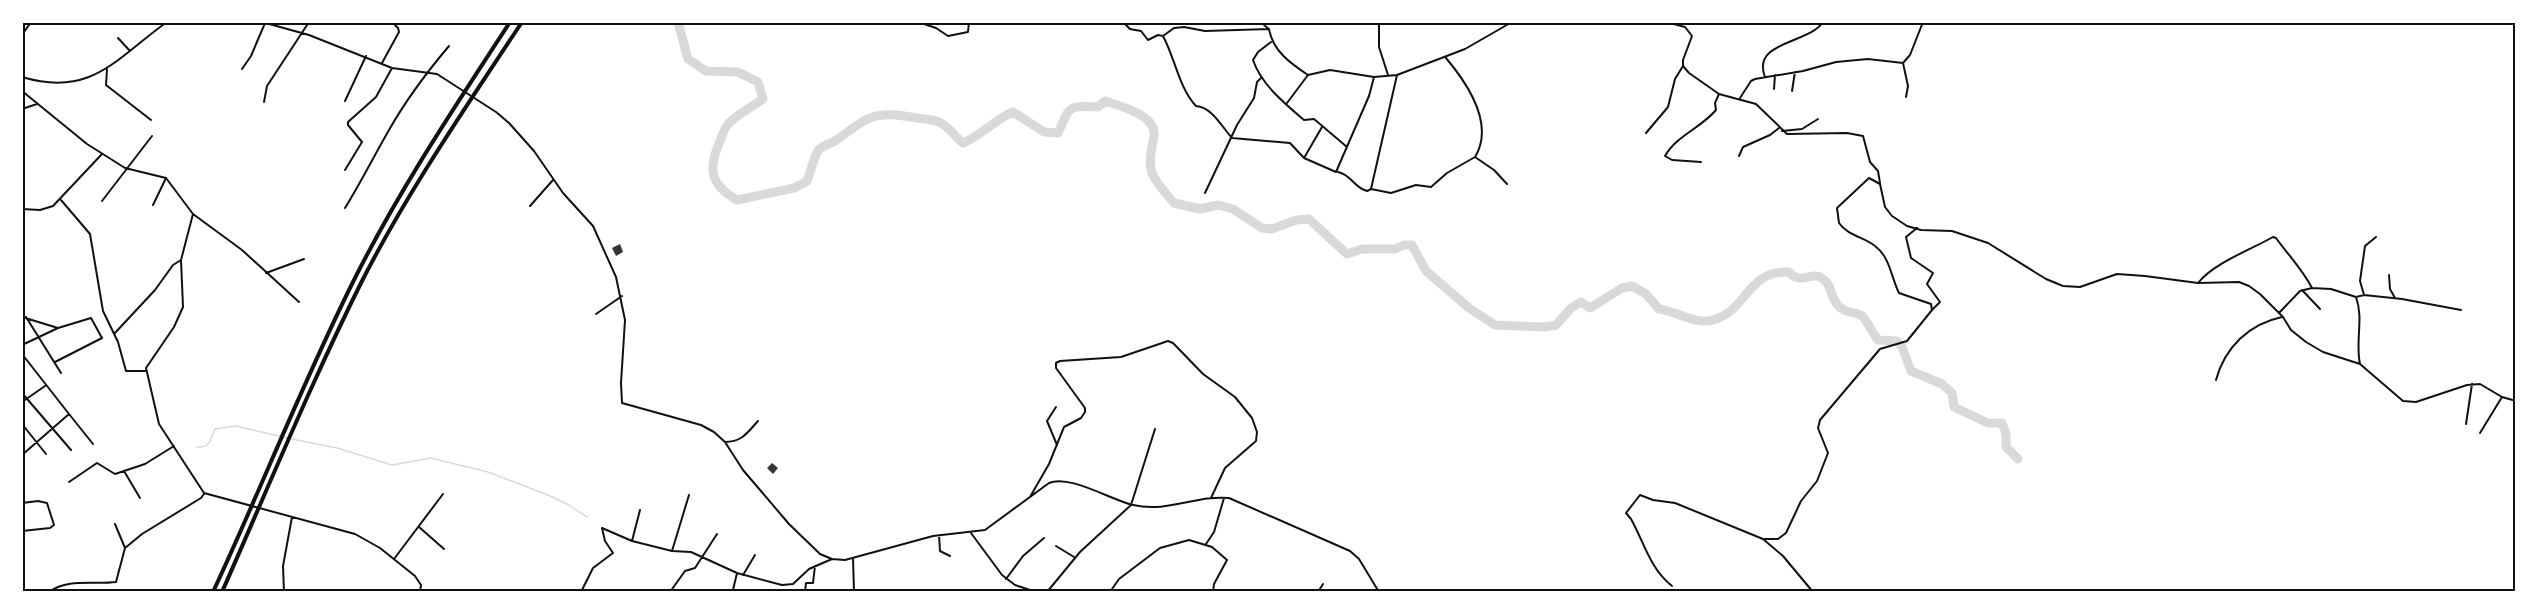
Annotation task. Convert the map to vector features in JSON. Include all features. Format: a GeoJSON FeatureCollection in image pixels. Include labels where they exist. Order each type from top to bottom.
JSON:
{"type":"FeatureCollection","features":[{"type":"Feature","properties":{"kind":"highway"},"geometry":{"type":"LineString","coordinates":[[213,591],[301,391],[356,276],[419,161],[510,22]]}},
{"type":"Feature","properties":{"kind":"highway"},"geometry":{"type":"LineString","coordinates":[[222,591],[309,393],[363,281],[427,166],[522,22]]}},
{"type":"Feature","properties":{"kind":"street"},"geometry":{"type":"LineString","coordinates":[[22,35],[31,22]]}},
{"type":"Feature","properties":{"kind":"street"},"geometry":{"type":"LineString","coordinates":[[22,77],[61,84],[95,76],[167,22]]}},
{"type":"Feature","properties":{"kind":"street"},"geometry":{"type":"LineString","coordinates":[[264,102],[267,86],[309,22]]}},
{"type":"Feature","properties":{"kind":"street"},"geometry":{"type":"LineString","coordinates":[[381,64],[399,32],[392,22]]}},
{"type":"Feature","properties":{"kind":"street"},"geometry":{"type":"LineString","coordinates":[[918,22],[936,28],[948,36],[968,32],[969,22]]}},
{"type":"Feature","properties":{"kind":"street"},"geometry":{"type":"LineString","coordinates":[[1123,22],[1130,29],[1141,31],[1148,40],[1158,35],[1163,36],[1174,28],[1184,27],[1205,30],[1269,29]]}},
{"type":"Feature","properties":{"kind":"street"},"geometry":{"type":"LineString","coordinates":[[1286,104],[1308,75],[1330,70],[1374,77],[1397,75],[1465,50],[1512,22]]}},
{"type":"Feature","properties":{"kind":"street"},"geometry":{"type":"LineString","coordinates":[[1622,22],[1661,22]]}},
{"type":"Feature","properties":{"kind":"street"},"geometry":{"type":"LineString","coordinates":[[1646,133],[1668,107],[1675,79],[1683,66],[1692,36],[1685,27],[1666,22]]}},
{"type":"Feature","properties":{"kind":"street"},"geometry":{"type":"LineString","coordinates":[[1765,77],[1762,69],[1763,61],[1770,52],[1814,31],[1823,22]]}},
{"type":"Feature","properties":{"kind":"street"},"geometry":{"type":"LineString","coordinates":[[1905,97],[1908,86],[1904,63],[1910,55],[1923,22]]}},
{"type":"Feature","properties":{"kind":"street"},"geometry":{"type":"LineString","coordinates":[[242,69],[251,57],[263,23],[302,33],[393,68],[437,74],[496,112],[534,151],[553,180],[596,231],[622,296],[625,320],[622,403],[708,427],[725,442],[743,470],[789,524],[820,554],[832,559],[843,560],[910,541],[939,535],[971,533],[992,526],[1049,483],[1060,480],[1131,505],[1157,508],[1211,498],[1224,498],[1281,519],[1350,551],[1359,559],[1379,591]]}},
{"type":"Feature","properties":{"kind":"street"},"geometry":{"type":"LineString","coordinates":[[1378,23],[1379,47],[1388,75]]}},
{"type":"Feature","properties":{"kind":"street"},"geometry":{"type":"LineString","coordinates":[[1264,25],[1269,29],[1271,42],[1282,55],[1308,75]]}},
{"type":"Feature","properties":{"kind":"street"},"geometry":{"type":"LineString","coordinates":[[1163,36],[1182,80],[1186,96],[1196,106],[1203,106],[1232,138],[1290,143],[1304,158],[1335,172],[1348,175],[1360,189],[1391,193],[1416,185],[1431,187],[1447,173],[1475,158],[1482,141],[1480,115],[1468,88],[1446,58]]}},
{"type":"Feature","properties":{"kind":"street"},"geometry":{"type":"LineString","coordinates":[[118,38],[130,51]]}},
{"type":"Feature","properties":{"kind":"street"},"geometry":{"type":"LineString","coordinates":[[1271,42],[1258,52],[1253,60],[1261,78],[1304,120],[1314,119],[1347,147]]}},
{"type":"Feature","properties":{"kind":"street"},"geometry":{"type":"LineString","coordinates":[[345,208],[366,176],[390,128],[428,71],[449,46]]}},
{"type":"Feature","properties":{"kind":"street"},"geometry":{"type":"LineString","coordinates":[[345,101],[366,56]]}},
{"type":"Feature","properties":{"kind":"street"},"geometry":{"type":"LineString","coordinates":[[1740,99],[1751,81],[1765,77],[1836,62],[1868,59],[1904,63]]}},
{"type":"Feature","properties":{"kind":"street"},"geometry":{"type":"LineString","coordinates":[[1683,66],[1689,73],[1719,94],[1750,101],[1762,108],[1780,130],[1792,135],[1860,135],[1864,139],[1870,162],[1878,171],[1885,207],[1892,216],[1907,226],[1952,231],[1988,243],[2046,279],[2062,286],[2080,287],[2117,274],[2198,283],[2246,284],[2283,317],[2291,330],[2316,349],[2342,360],[2360,364],[2403,401],[2410,402],[2472,384],[2488,387],[2502,397],[2516,401]]}},
{"type":"Feature","properties":{"kind":"street"},"geometry":{"type":"LineString","coordinates":[[345,170],[362,142],[348,122],[376,97],[393,68]]}},
{"type":"Feature","properties":{"kind":"street"},"geometry":{"type":"LineString","coordinates":[[107,69],[106,85],[151,120]]}},
{"type":"Feature","properties":{"kind":"street"},"geometry":{"type":"LineString","coordinates":[[1792,91],[1795,72]]}},
{"type":"Feature","properties":{"kind":"street"},"geometry":{"type":"LineString","coordinates":[[1371,189],[1397,75]]}},
{"type":"Feature","properties":{"kind":"street"},"geometry":{"type":"LineString","coordinates":[[1774,89],[1775,75]]}},
{"type":"Feature","properties":{"kind":"street"},"geometry":{"type":"LineString","coordinates":[[1335,172],[1369,96],[1374,77]]}},
{"type":"Feature","properties":{"kind":"street"},"geometry":{"type":"LineString","coordinates":[[1205,193],[1243,114],[1254,98],[1257,82],[1261,78]]}},
{"type":"Feature","properties":{"kind":"street"},"geometry":{"type":"LineString","coordinates":[[22,92],[102,154],[128,170],[165,178],[193,214],[242,250],[299,302]]}},
{"type":"Feature","properties":{"kind":"street"},"geometry":{"type":"LineString","coordinates":[[1701,162],[1672,159],[1665,156],[1670,148],[1702,124],[1716,110],[1715,103],[1719,94]]}},
{"type":"Feature","properties":{"kind":"street"},"geometry":{"type":"LineString","coordinates":[[22,109],[37,104]]}},
{"type":"Feature","properties":{"kind":"street"},"geometry":{"type":"LineString","coordinates":[[1739,156],[1743,147],[1780,130],[1802,129],[1818,119]]}},
{"type":"Feature","properties":{"kind":"street"},"geometry":{"type":"LineString","coordinates":[[1304,158],[1323,126]]}},
{"type":"Feature","properties":{"kind":"street"},"geometry":{"type":"LineString","coordinates":[[102,201],[152,136]]}},
{"type":"Feature","properties":{"kind":"street"},"geometry":{"type":"LineString","coordinates":[[22,209],[47,209],[61,200],[102,154]]}},
{"type":"Feature","properties":{"kind":"street"},"geometry":{"type":"LineString","coordinates":[[1475,158],[1494,170],[1507,184]]}},
{"type":"Feature","properties":{"kind":"street"},"geometry":{"type":"LineString","coordinates":[[153,205],[165,178]]}},
{"type":"Feature","properties":{"kind":"street"},"geometry":{"type":"LineString","coordinates":[[1880,184],[1869,178],[1865,180],[1837,208],[1839,223],[1850,233],[1876,246],[1890,267],[1899,293],[1930,304],[1932,310]]}},
{"type":"Feature","properties":{"kind":"street"},"geometry":{"type":"LineString","coordinates":[[530,206],[553,180]]}},
{"type":"Feature","properties":{"kind":"street"},"geometry":{"type":"LineString","coordinates":[[61,200],[90,234],[103,311],[114,334],[126,371],[146,371]]}},
{"type":"Feature","properties":{"kind":"street"},"geometry":{"type":"LineString","coordinates":[[193,214],[181,260],[183,307],[146,371],[156,415],[174,446],[204,493],[351,532],[380,548],[417,578],[420,591]]}},
{"type":"Feature","properties":{"kind":"street"},"geometry":{"type":"LineString","coordinates":[[1763,539],[1778,539],[1786,533],[1801,501],[1817,481],[1828,453],[1818,428],[1820,420],[1880,349],[1907,341],[1940,302],[1927,286],[1934,273],[1911,258],[1906,237],[1917,228]]}},
{"type":"Feature","properties":{"kind":"street"},"geometry":{"type":"LineString","coordinates":[[2198,283],[2221,264],[2273,237],[2293,262],[2301,268],[2312,288]]}},
{"type":"Feature","properties":{"kind":"street"},"geometry":{"type":"LineString","coordinates":[[2364,295],[2360,281],[2365,246],[2376,237]]}},
{"type":"Feature","properties":{"kind":"street"},"geometry":{"type":"LineString","coordinates":[[266,273],[304,259]]}},
{"type":"Feature","properties":{"kind":"street"},"geometry":{"type":"LineString","coordinates":[[114,334],[155,290],[172,265],[181,260]]}},
{"type":"Feature","properties":{"kind":"street"},"geometry":{"type":"LineString","coordinates":[[2389,275],[2390,289],[2395,298]]}},
{"type":"Feature","properties":{"kind":"street"},"geometry":{"type":"LineString","coordinates":[[2279,313],[2302,290],[2312,288],[2331,289],[2356,297],[2364,295],[2395,298],[2461,310]]}},
{"type":"Feature","properties":{"kind":"street"},"geometry":{"type":"LineString","coordinates":[[2302,290],[2320,309]]}},
{"type":"Feature","properties":{"kind":"street"},"geometry":{"type":"LineString","coordinates":[[596,314],[622,296]]}},
{"type":"Feature","properties":{"kind":"street"},"geometry":{"type":"LineString","coordinates":[[2356,297],[2360,324],[2358,353],[2360,364]]}},
{"type":"Feature","properties":{"kind":"street"},"geometry":{"type":"LineString","coordinates":[[24,317],[58,327]]}},
{"type":"Feature","properties":{"kind":"street"},"geometry":{"type":"LineString","coordinates":[[24,317],[62,373]]}},
{"type":"Feature","properties":{"kind":"street"},"geometry":{"type":"LineString","coordinates":[[22,345],[58,327],[90,317],[102,336],[97,342],[55,362]]}},
{"type":"Feature","properties":{"kind":"street"},"geometry":{"type":"LineString","coordinates":[[2216,380],[2225,357],[2237,341],[2267,320],[2283,317]]}},
{"type":"Feature","properties":{"kind":"street"},"geometry":{"type":"LineString","coordinates":[[1029,498],[1049,464],[1065,425],[1083,416],[1086,411],[1056,368],[1058,361],[1120,357],[1170,341],[1203,374],[1235,397],[1252,418],[1257,432],[1256,441],[1225,468],[1211,498]]}},
{"type":"Feature","properties":{"kind":"street"},"geometry":{"type":"LineString","coordinates":[[22,354],[93,444]]}},
{"type":"Feature","properties":{"kind":"street"},"geometry":{"type":"LineString","coordinates":[[2466,424],[2472,384]]}},
{"type":"Feature","properties":{"kind":"street"},"geometry":{"type":"LineString","coordinates":[[22,402],[46,386]]}},
{"type":"Feature","properties":{"kind":"street"},"geometry":{"type":"LineString","coordinates":[[22,393],[71,450]]}},
{"type":"Feature","properties":{"kind":"street"},"geometry":{"type":"LineString","coordinates":[[2480,433],[2502,397]]}},
{"type":"Feature","properties":{"kind":"street"},"geometry":{"type":"LineString","coordinates":[[1056,407],[1047,421],[1057,445]]}},
{"type":"Feature","properties":{"kind":"street"},"geometry":{"type":"LineString","coordinates":[[22,455],[69,414]]}},
{"type":"Feature","properties":{"kind":"street"},"geometry":{"type":"LineString","coordinates":[[725,442],[741,440],[758,421]]}},
{"type":"Feature","properties":{"kind":"street"},"geometry":{"type":"LineString","coordinates":[[22,424],[46,454]]}},
{"type":"Feature","properties":{"kind":"street"},"geometry":{"type":"LineString","coordinates":[[1047,591],[1075,557],[1131,505],[1155,429]]}},
{"type":"Feature","properties":{"kind":"street"},"geometry":{"type":"LineString","coordinates":[[69,482],[97,463],[115,474],[145,464],[174,446]]}},
{"type":"Feature","properties":{"kind":"street"},"geometry":{"type":"LineString","coordinates":[[124,471],[140,498]]}},
{"type":"Feature","properties":{"kind":"street"},"geometry":{"type":"LineString","coordinates":[[49,591],[55,587],[75,584],[116,582],[125,548],[142,534],[201,498],[204,493]]}},
{"type":"Feature","properties":{"kind":"street"},"geometry":{"type":"LineString","coordinates":[[393,559],[443,494]]}},
{"type":"Feature","properties":{"kind":"street"},"geometry":{"type":"LineString","coordinates":[[672,551],[689,495]]}},
{"type":"Feature","properties":{"kind":"street"},"geometry":{"type":"LineString","coordinates":[[1671,586],[1662,579],[1643,547],[1640,534],[1626,513],[1640,495],[1653,500],[1675,502],[1763,539],[1776,549],[1813,591]]}},
{"type":"Feature","properties":{"kind":"street"},"geometry":{"type":"LineString","coordinates":[[1206,544],[1214,532],[1224,498]]}},
{"type":"Feature","properties":{"kind":"street"},"geometry":{"type":"LineString","coordinates":[[22,503],[39,501],[47,503],[54,525],[50,528],[22,531]]}},
{"type":"Feature","properties":{"kind":"street"},"geometry":{"type":"LineString","coordinates":[[632,541],[640,510]]}},
{"type":"Feature","properties":{"kind":"street"},"geometry":{"type":"LineString","coordinates":[[284,591],[283,566],[292,517]]}},
{"type":"Feature","properties":{"kind":"street"},"geometry":{"type":"LineString","coordinates":[[115,524],[125,548]]}},
{"type":"Feature","properties":{"kind":"street"},"geometry":{"type":"LineString","coordinates":[[418,527],[444,549]]}},
{"type":"Feature","properties":{"kind":"street"},"geometry":{"type":"LineString","coordinates":[[582,591],[593,568],[613,553],[605,540],[602,528],[632,541],[672,551],[691,552],[737,573],[788,585],[796,582],[815,566],[832,559]]}},
{"type":"Feature","properties":{"kind":"street"},"geometry":{"type":"LineString","coordinates":[[971,533],[997,571],[1015,585],[1036,591]]}},
{"type":"Feature","properties":{"kind":"street"},"geometry":{"type":"LineString","coordinates":[[670,591],[684,572],[694,570],[717,534]]}},
{"type":"Feature","properties":{"kind":"street"},"geometry":{"type":"LineString","coordinates":[[939,535],[940,551],[950,556]]}},
{"type":"Feature","properties":{"kind":"street"},"geometry":{"type":"LineString","coordinates":[[1006,579],[1023,556],[1044,538]]}},
{"type":"Feature","properties":{"kind":"street"},"geometry":{"type":"LineString","coordinates":[[1110,591],[1119,579],[1160,548],[1189,540],[1206,544],[1228,562],[1214,584],[1213,591]]}},
{"type":"Feature","properties":{"kind":"street"},"geometry":{"type":"LineString","coordinates":[[1056,546],[1075,557]]}},
{"type":"Feature","properties":{"kind":"street"},"geometry":{"type":"LineString","coordinates":[[743,575],[755,555]]}},
{"type":"Feature","properties":{"kind":"street"},"geometry":{"type":"LineString","coordinates":[[853,558],[854,591]]}},
{"type":"Feature","properties":{"kind":"street"},"geometry":{"type":"LineString","coordinates":[[805,591],[806,583],[813,583],[815,566]]}},
{"type":"Feature","properties":{"kind":"street"},"geometry":{"type":"LineString","coordinates":[[737,573],[733,590],[739,591]]}},
{"type":"Feature","properties":{"kind":"street"},"geometry":{"type":"LineString","coordinates":[[1318,591],[1323,584]]}},
{"type":"Feature","properties":{"kind":"building"},"geometry":{"type":"Polygon","coordinates":[[[620,244],[623,252],[616,256],[612,248],[620,244]]]}},
{"type":"Feature","properties":{"kind":"building"},"geometry":{"type":"Polygon","coordinates":[[[772,463],[778,468],[773,474],[767,468],[772,463]]]}},
{"type":"Feature","properties":{"kind":"waterway"},"geometry":{"type":"LineString","coordinates":[[678,22],[688,59],[706,71],[738,72],[758,82],[763,99],[728,124],[714,159],[716,181],[721,188],[737,200],[794,188],[807,181],[820,149],[874,116],[892,115],[937,121],[946,126],[963,143],[1013,112],[1044,132],[1058,133],[1067,113],[1074,107],[1098,107],[1105,101],[1136,112],[1150,122],[1154,136],[1150,159],[1152,173],[1174,203],[1200,209],[1218,205],[1233,209],[1262,228],[1272,229],[1296,220],[1309,219],[1347,254],[1362,249],[1395,249],[1404,245],[1412,245],[1426,271],[1469,308],[1495,325],[1544,327],[1556,325],[1571,308],[1581,302],[1590,308],[1622,288],[1632,286],[1646,294],[1659,309],[1699,321],[1713,320],[1724,316],[1755,284],[1775,273],[1789,272],[1797,278],[1819,277],[1828,284],[1840,307],[1862,316],[1878,340],[1897,341],[1902,347],[1911,371],[1942,384],[1952,393],[1954,407],[1988,423],[2002,423],[2006,434],[2006,447],[2018,459]]}},
{"type":"Feature","properties":{"kind":"waterway"},"geometry":{"type":"LineString","coordinates":[[196,447],[207,445],[215,429],[236,426],[287,438]]}},
{"type":"Feature","properties":{"kind":"waterway"},"geometry":{"type":"LineString","coordinates":[[292,439],[337,448],[392,465],[431,458],[488,472],[548,495],[587,517]]}}]}
